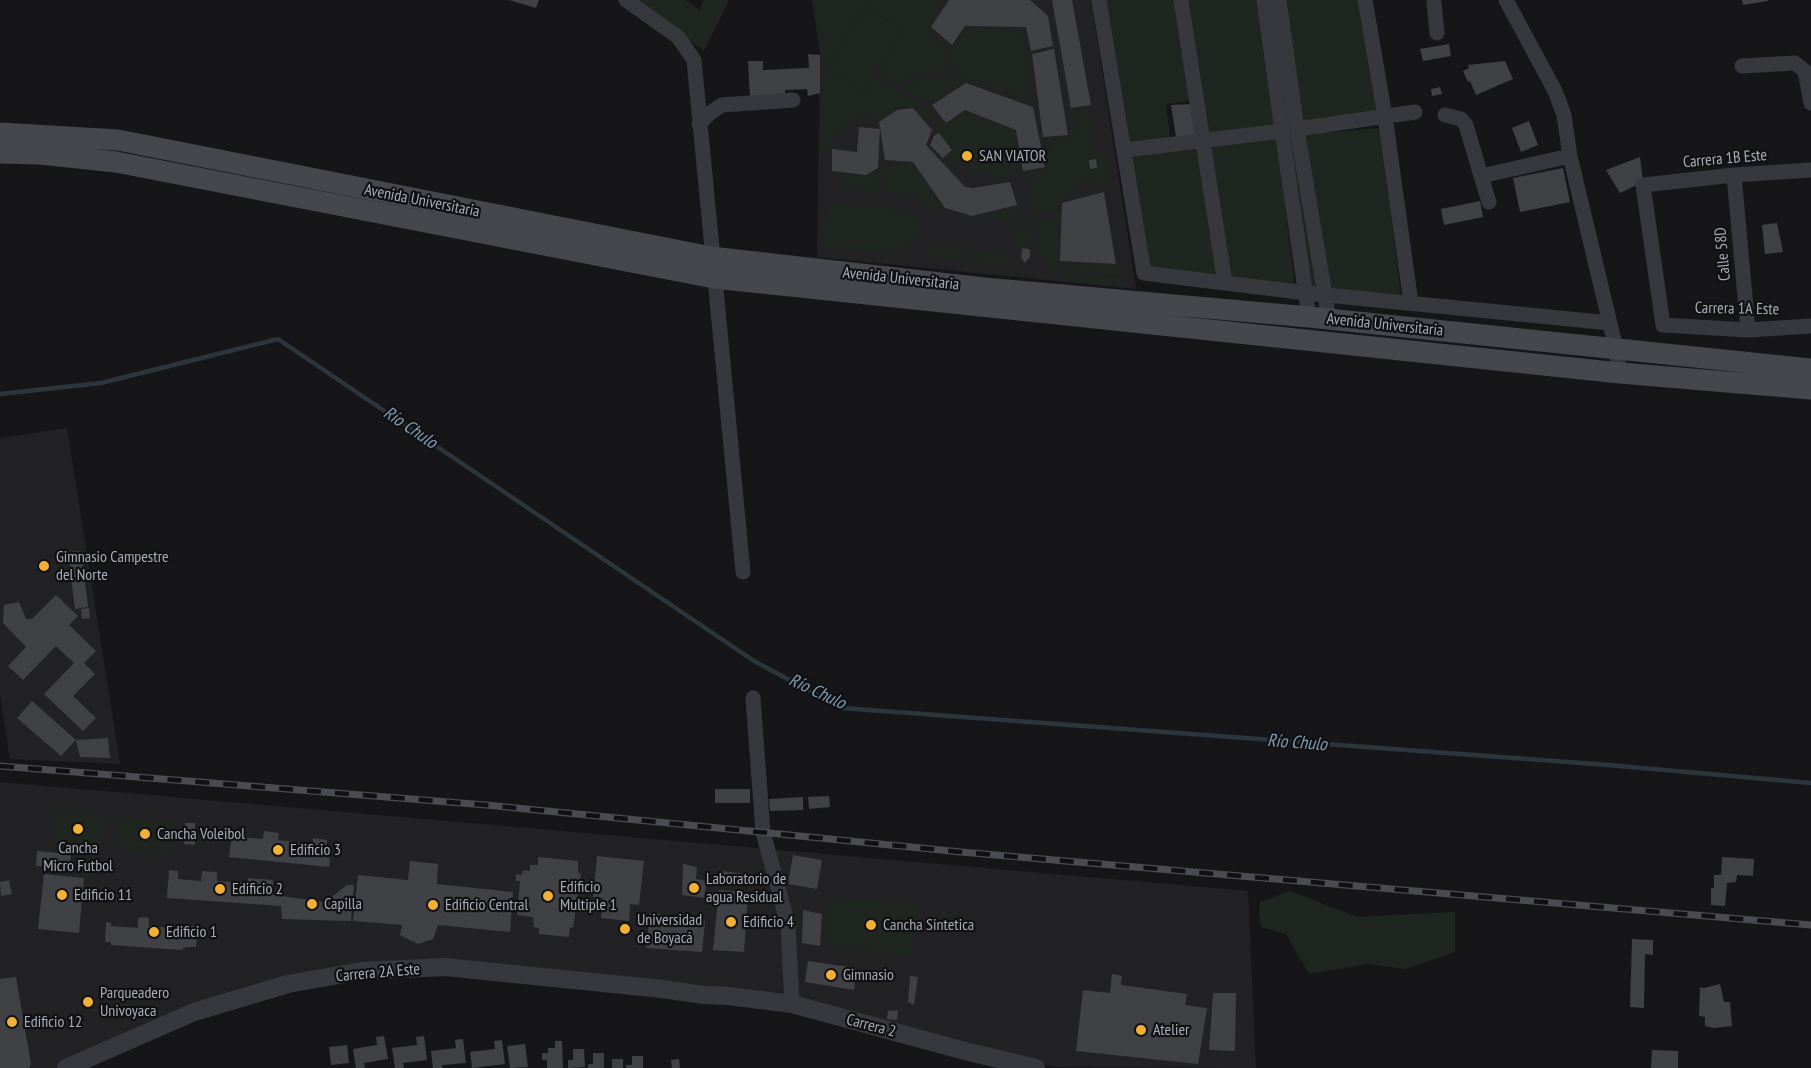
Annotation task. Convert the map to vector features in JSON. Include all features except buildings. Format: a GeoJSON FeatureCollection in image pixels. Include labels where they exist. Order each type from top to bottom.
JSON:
{"type":"FeatureCollection","features":[{"type":"Feature","properties":{"kind":"main road","name":"Avenida Universitaria"},"geometry":{"type":"LineString","coordinates":[[0,133],[118,140],[711,257],[984,288],[1319,318],[1811,369]]}},
{"type":"Feature","properties":{"kind":"main road","name":"Avenida Universitaria"},"geometry":{"type":"LineString","coordinates":[[0,153],[40,154],[116,162],[714,278],[1620,373],[1811,389]]}},
{"type":"Feature","properties":{"kind":"street"},"geometry":{"type":"LineString","coordinates":[[627,0],[678,37],[694,60],[742,572]]}},
{"type":"Feature","properties":{"kind":"street"},"geometry":{"type":"LineString","coordinates":[[1100,0],[1144,273],[1306,293],[1610,323]]}},
{"type":"Feature","properties":{"kind":"street"},"geometry":{"type":"LineString","coordinates":[[1181,0],[1225,283]]}},
{"type":"Feature","properties":{"kind":"street"},"geometry":{"type":"LineString","coordinates":[[1264,0],[1289,130],[1325,295],[1319,318]]}},
{"type":"Feature","properties":{"kind":"street"},"geometry":{"type":"LineString","coordinates":[[1279,0],[1289,130],[1306,293],[1319,318]]}},
{"type":"Feature","properties":{"kind":"street"},"geometry":{"type":"LineString","coordinates":[[1365,0],[1385,116],[1411,303]]}},
{"type":"Feature","properties":{"kind":"street"},"geometry":{"type":"LineString","coordinates":[[1506,0],[1556,92],[1564,115],[1570,156],[1620,373]]}},
{"type":"Feature","properties":{"kind":"street"},"geometry":{"type":"LineString","coordinates":[[1436,1],[1437,33]]}},
{"type":"Feature","properties":{"kind":"street"},"geometry":{"type":"LineString","coordinates":[[1742,66],[1795,63],[1805,71],[1811,104]]}},
{"type":"Feature","properties":{"kind":"street"},"geometry":{"type":"LineString","coordinates":[[699,124],[722,105],[794,100]]}},
{"type":"Feature","properties":{"kind":"street"},"geometry":{"type":"LineString","coordinates":[[1125,150],[1289,130],[1415,111]]}},
{"type":"Feature","properties":{"kind":"street"},"geometry":{"type":"LineString","coordinates":[[1445,115],[1461,119],[1466,125],[1489,202]]}},
{"type":"Feature","properties":{"kind":"street"},"geometry":{"type":"LineString","coordinates":[[1481,176],[1570,156]]}},
{"type":"Feature","properties":{"kind":"street","name":"Carrera 1B Este"},"geometry":{"type":"LineString","coordinates":[[1663,325],[1643,186],[1734,174],[1811,170]]}},
{"type":"Feature","properties":{"kind":"street","name":"Calle 58D"},"geometry":{"type":"LineString","coordinates":[[1734,174],[1748,330]]}},
{"type":"Feature","properties":{"kind":"street","name":"Carrera 1A Este"},"geometry":{"type":"LineString","coordinates":[[1663,325],[1748,330],[1811,326]]}},
{"type":"Feature","properties":{"kind":"street"},"geometry":{"type":"LineString","coordinates":[[753,698],[763,832],[788,925],[792,1004]]}},
{"type":"Feature","properties":{"kind":"street","name":"Carrera 2A Este"},"geometry":{"type":"LineString","coordinates":[[66,1068],[194,1012],[288,984],[361,971],[445,967],[705,995]]}},
{"type":"Feature","properties":{"kind":"street","name":"Carrera 2"},"geometry":{"type":"LineString","coordinates":[[705,995],[792,1004],[1036,1068]]}},
{"type":"Feature","properties":{"kind":"shaded area"},"geometry":{"type":"Polygon","coordinates":[[[635,0],[686,0],[699,10],[704,0],[729,0],[704,51],[635,0]]]}},
{"type":"Feature","properties":{"kind":"shaded area","name":"SAN VIATOR"},"geometry":{"type":"Polygon","coordinates":[[[812,0],[1091,0],[1136,289],[817,257],[820,55],[812,0]]]}},
{"type":"Feature","properties":{"kind":"shaded area"},"geometry":{"type":"Polygon","coordinates":[[[814,0],[945,0],[926,27],[940,40],[950,70],[907,79],[898,87],[877,75],[904,30],[864,4],[827,66],[823,65],[814,0]]]}},
{"type":"Feature","properties":{"kind":"shaded area"},"geometry":{"type":"Polygon","coordinates":[[[1106,0],[1177,0],[1189,100],[1166,105],[1170,137],[1124,144],[1106,0]]]}},
{"type":"Feature","properties":{"kind":"shaded area"},"geometry":{"type":"Polygon","coordinates":[[[1189,0],[1258,0],[1274,127],[1209,135],[1189,0]]]}},
{"type":"Feature","properties":{"kind":"shaded area"},"geometry":{"type":"Polygon","coordinates":[[[1283,0],[1361,0],[1378,117],[1301,121],[1283,0]]]}},
{"type":"Feature","properties":{"kind":"shaded area"},"geometry":{"type":"Polygon","coordinates":[[[865,7],[902,30],[864,92],[829,68],[865,7]]]}},
{"type":"Feature","properties":{"kind":"shaded area"},"geometry":{"type":"Polygon","coordinates":[[[966,29],[1022,31],[1031,101],[967,79],[955,71],[946,44],[953,49],[966,29]]]}},
{"type":"Feature","properties":{"kind":"shaded area"},"geometry":{"type":"Polygon","coordinates":[[[826,68],[865,94],[875,78],[927,106],[933,114],[926,119],[914,107],[893,108],[878,121],[868,115],[842,127],[821,158],[823,82],[826,68]]]}},
{"type":"Feature","properties":{"kind":"shaded area"},"geometry":{"type":"Polygon","coordinates":[[[952,74],[963,82],[932,103],[903,90],[908,84],[952,74]]]}},
{"type":"Feature","properties":{"kind":"shaded area"},"geometry":{"type":"Polygon","coordinates":[[[1088,110],[1095,151],[1104,153],[1109,184],[1097,186],[1084,178],[1069,198],[1057,200],[1056,212],[1030,208],[1027,203],[1029,183],[1034,174],[1049,169],[1046,151],[1050,150],[1049,140],[1077,134],[1074,111],[1088,110]]]}},
{"type":"Feature","properties":{"kind":"shaded area"},"geometry":{"type":"Polygon","coordinates":[[[965,111],[1014,131],[1020,171],[1012,176],[1002,177],[974,170],[957,162],[950,164],[944,158],[954,150],[940,132],[935,134],[934,127],[943,122],[947,123],[965,111]]]}},
{"type":"Feature","properties":{"kind":"shaded area"},"geometry":{"type":"Polygon","coordinates":[[[1380,128],[1401,297],[1307,288],[1282,136],[1380,128]]]}},
{"type":"Feature","properties":{"kind":"shaded area"},"geometry":{"type":"Polygon","coordinates":[[[1277,137],[1295,287],[1231,278],[1211,145],[1277,137]]]}},
{"type":"Feature","properties":{"kind":"shaded area"},"geometry":{"type":"Polygon","coordinates":[[[1200,149],[1218,277],[1150,267],[1131,155],[1200,149]]]}},
{"type":"Feature","properties":{"kind":"shaded area"},"geometry":{"type":"Polygon","coordinates":[[[888,163],[912,164],[946,210],[926,207],[917,196],[888,191],[877,171],[888,163]]]}},
{"type":"Feature","properties":{"kind":"shaded area"},"geometry":{"type":"Polygon","coordinates":[[[873,172],[884,191],[843,189],[841,173],[865,176],[873,172]]]}},
{"type":"Feature","properties":{"kind":"shaded area"},"geometry":{"type":"Polygon","coordinates":[[[833,203],[909,211],[920,220],[921,234],[899,254],[823,248],[826,207],[833,203]]]}},
{"type":"Feature","properties":{"kind":"shaded area"},"geometry":{"type":"Polygon","coordinates":[[[1020,205],[1020,213],[1010,225],[986,214],[1020,205]]]}},
{"type":"Feature","properties":{"kind":"shaded area"},"geometry":{"type":"Polygon","coordinates":[[[1033,215],[1057,220],[1057,263],[1063,272],[1123,279],[1125,286],[1065,281],[1036,247],[1037,236],[1033,215]]]}},
{"type":"Feature","properties":{"kind":"shaded area"},"geometry":{"type":"Polygon","coordinates":[[[1020,219],[1030,222],[1032,239],[1029,247],[1023,247],[1021,250],[1012,240],[1011,232],[1017,229],[1020,219]]]}},
{"type":"Feature","properties":{"kind":"shaded area"},"geometry":{"type":"Polygon","coordinates":[[[930,246],[1005,253],[1013,260],[1007,266],[923,256],[922,253],[930,246]]]}},
{"type":"Feature","properties":{"kind":"shaded area"},"geometry":{"type":"Polygon","coordinates":[[[1060,263],[1120,265],[1121,275],[1064,269],[1060,263]]]}},
{"type":"Feature","properties":{"kind":"shaded area","name":"Gimnasio Campestre del Norte"},"geometry":{"type":"Polygon","coordinates":[[[67,428],[120,764],[10,759],[0,694],[0,438],[67,428]]]}},
{"type":"Feature","properties":{"kind":"shaded area","name":"Universidad de Boyacá"},"geometry":{"type":"Polygon","coordinates":[[[0,782],[1248,891],[1256,1068],[1055,1067],[790,1001],[504,971],[284,982],[61,1068],[0,1068],[0,782]]]}},
{"type":"Feature","properties":{"kind":"shaded area","name":"Cancha Micro Futbol"},"geometry":{"type":"Polygon","coordinates":[[[51,808],[104,815],[103,846],[53,843],[51,808]]]}},
{"type":"Feature","properties":{"kind":"shaded area","name":"Cancha Voleibol"},"geometry":{"type":"Polygon","coordinates":[[[116,818],[175,822],[171,858],[116,848],[116,818]]]}},
{"type":"Feature","properties":{"kind":"shaded area"},"geometry":{"type":"Polygon","coordinates":[[[1290,891],[1357,917],[1455,912],[1455,952],[1405,969],[1367,964],[1309,974],[1286,934],[1261,927],[1260,902],[1290,891]]]}},
{"type":"Feature","properties":{"kind":"shaded area","name":"Cancha Sintetica"},"geometry":{"type":"Polygon","coordinates":[[[828,897],[918,903],[912,956],[827,947],[828,897]]]}},
{"type":"Feature","properties":{"kind":"waterway","name":"Río Chulo"},"geometry":{"type":"LineString","coordinates":[[0,394],[101,383],[278,339],[754,661],[842,708],[1608,765],[1811,783]]}},
{"type":"Feature","properties":{"kind":"railway"},"geometry":{"type":"LineString","coordinates":[[0,766],[486,805],[961,852],[1811,925]]}},
{"type":"Feature","properties":{"kind":"place","name":"SAN VIATOR"},"geometry":{"type":"Point","coordinates":[967,156]}},
{"type":"Feature","properties":{"kind":"place","name":"Gimnasio Campestre del Norte"},"geometry":{"type":"Point","coordinates":[44,566]}},
{"type":"Feature","properties":{"kind":"place","name":"Cancha Micro Futbol"},"geometry":{"type":"Point","coordinates":[78,829]}},
{"type":"Feature","properties":{"kind":"place","name":"Cancha Voleibol"},"geometry":{"type":"Point","coordinates":[145,834]}},
{"type":"Feature","properties":{"kind":"place","name":"Edificio 3"},"geometry":{"type":"Point","coordinates":[278,850]}},
{"type":"Feature","properties":{"kind":"place","name":"Laboratorio de agua Residual"},"geometry":{"type":"Point","coordinates":[694,888]}},
{"type":"Feature","properties":{"kind":"place","name":"Edificio 2"},"geometry":{"type":"Point","coordinates":[220,889]}},
{"type":"Feature","properties":{"kind":"place","name":"Edificio 11"},"geometry":{"type":"Point","coordinates":[62,895]}},
{"type":"Feature","properties":{"kind":"place","name":"Edificio Multiple 1"},"geometry":{"type":"Point","coordinates":[548,896]}},
{"type":"Feature","properties":{"kind":"place","name":"Capilla"},"geometry":{"type":"Point","coordinates":[312,904]}},
{"type":"Feature","properties":{"kind":"place","name":"Edificio Central"},"geometry":{"type":"Point","coordinates":[433,905]}},
{"type":"Feature","properties":{"kind":"place","name":"Edificio 4"},"geometry":{"type":"Point","coordinates":[731,922]}},
{"type":"Feature","properties":{"kind":"place","name":"Cancha Sintetica"},"geometry":{"type":"Point","coordinates":[871,925]}},
{"type":"Feature","properties":{"kind":"place","name":"Universidad de Boyacá"},"geometry":{"type":"Point","coordinates":[625,929]}},
{"type":"Feature","properties":{"kind":"place","name":"Edificio 1"},"geometry":{"type":"Point","coordinates":[154,932]}},
{"type":"Feature","properties":{"kind":"place","name":"Gimnasio"},"geometry":{"type":"Point","coordinates":[831,975]}},
{"type":"Feature","properties":{"kind":"place","name":"Parqueadero Univoyaca"},"geometry":{"type":"Point","coordinates":[88,1002]}},
{"type":"Feature","properties":{"kind":"place","name":"Edificio 12"},"geometry":{"type":"Point","coordinates":[12,1022]}},
{"type":"Feature","properties":{"kind":"place","name":"Atelier"},"geometry":{"type":"Point","coordinates":[1141,1030]}}]}
